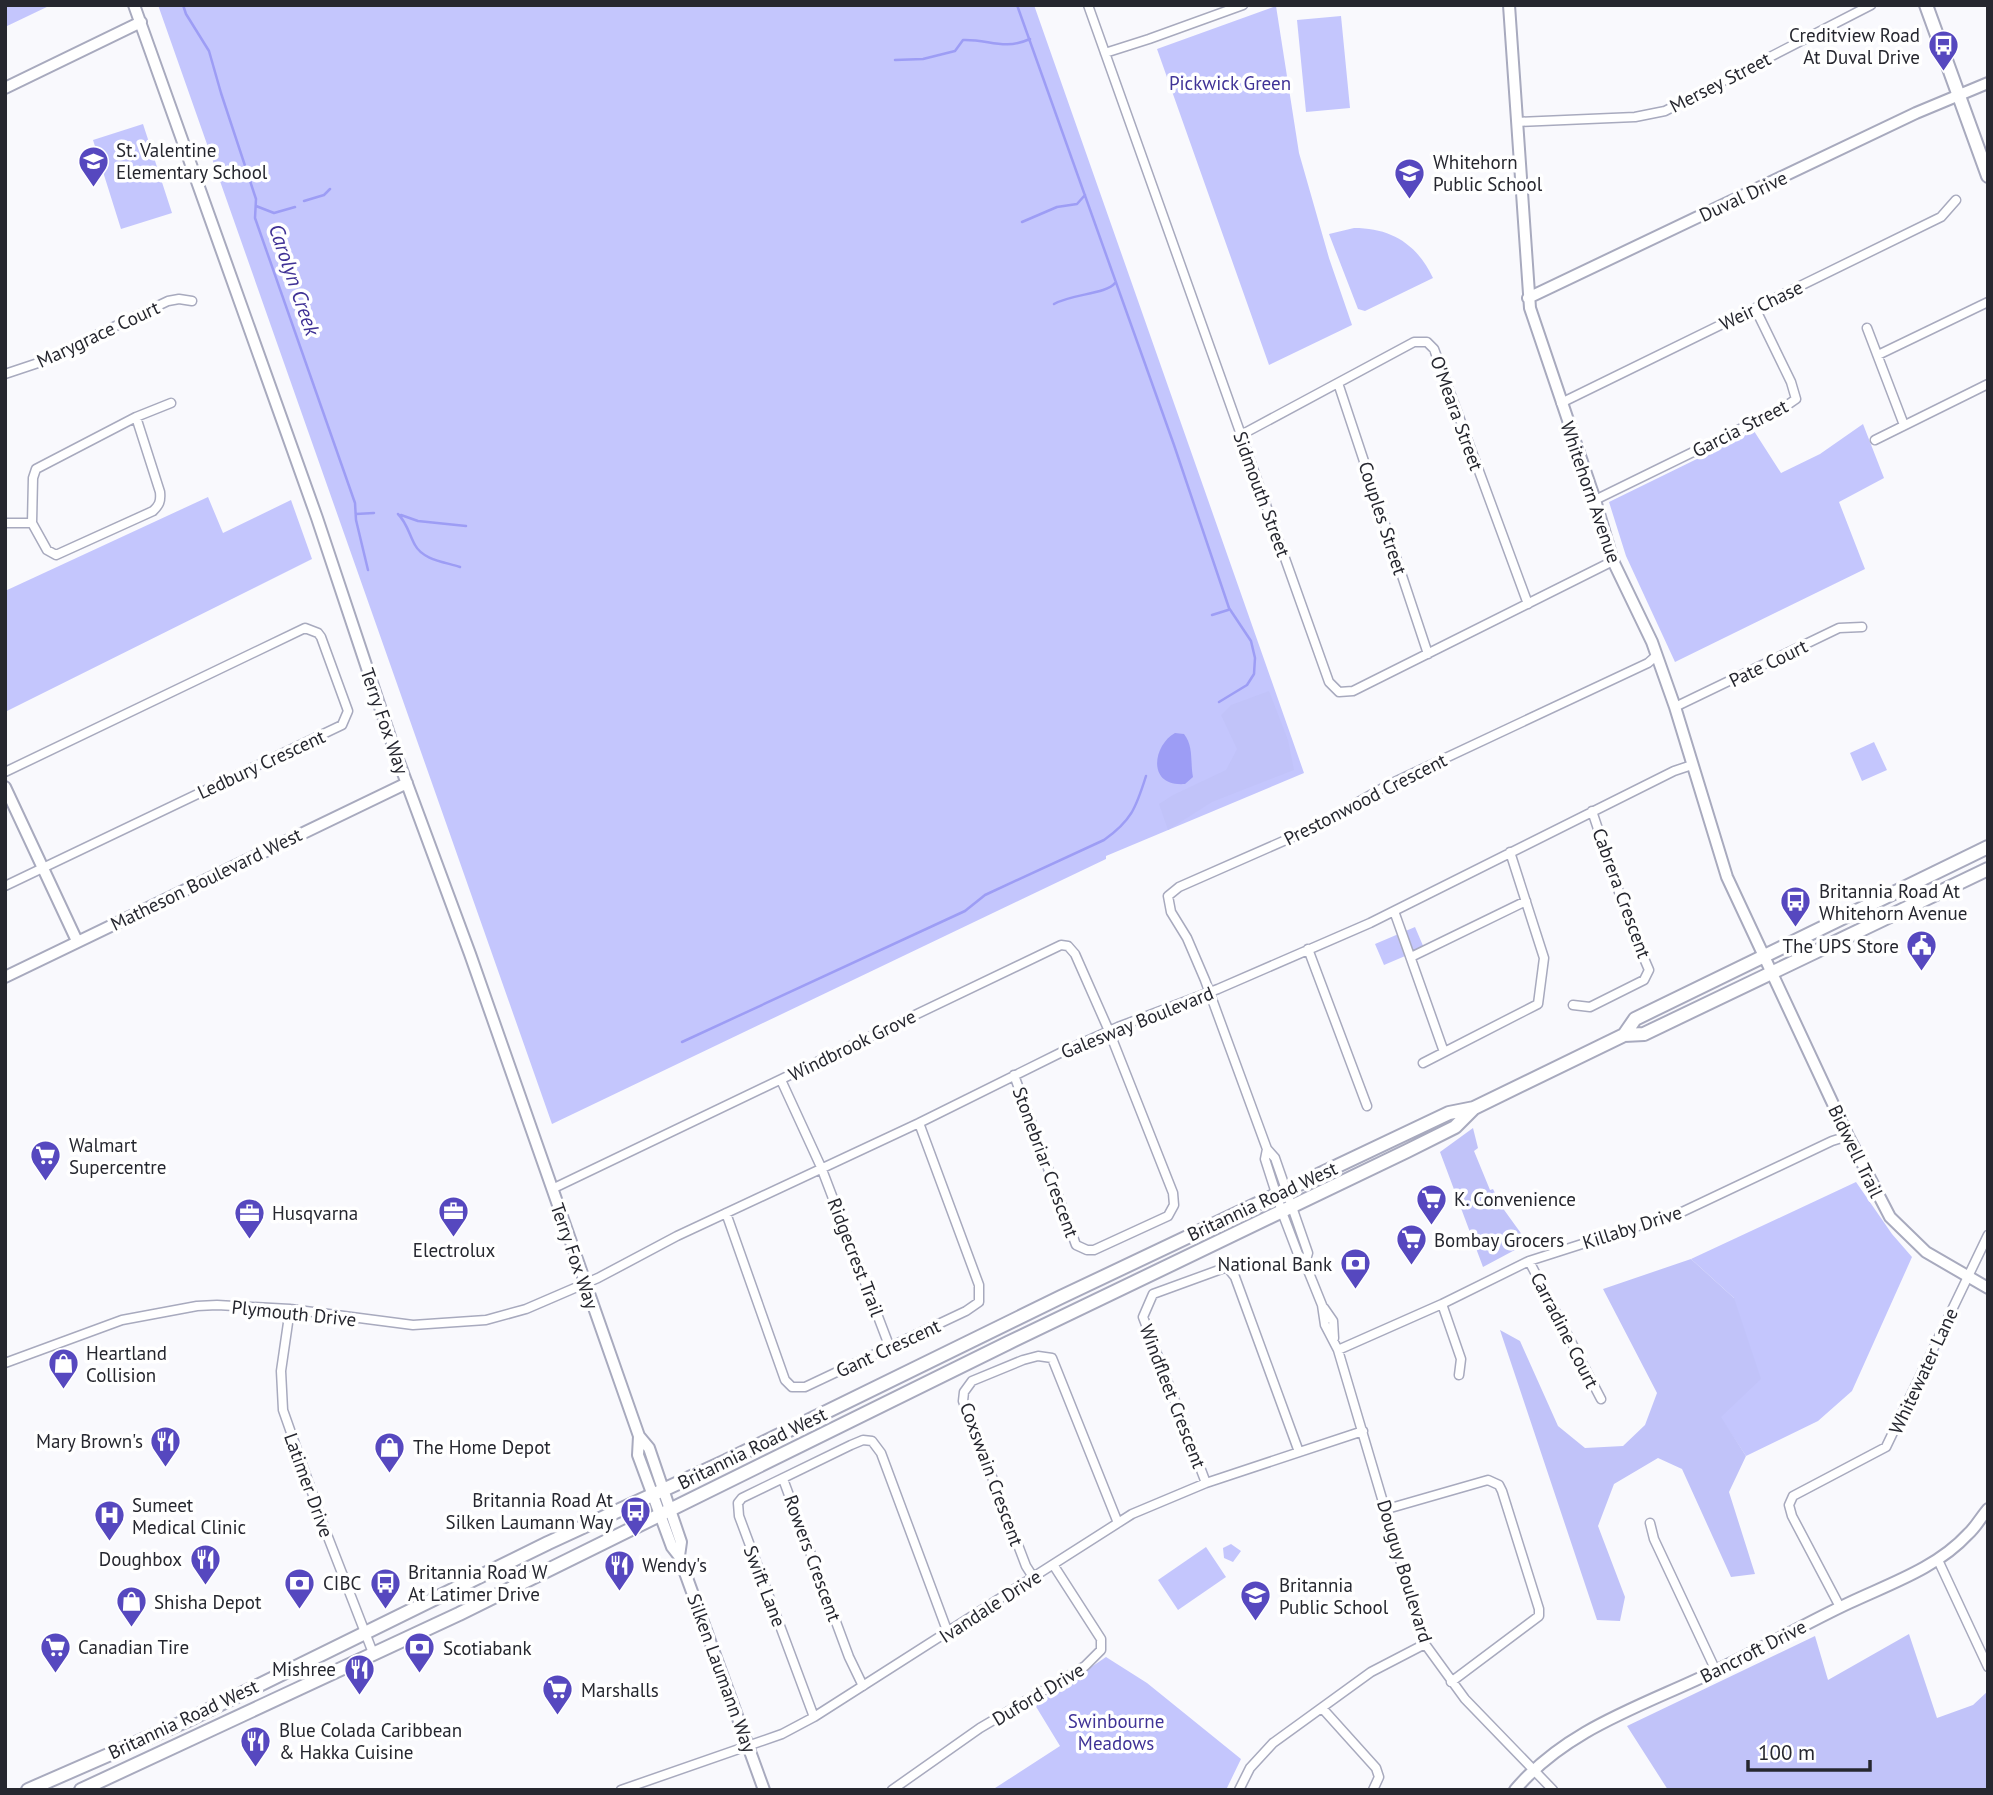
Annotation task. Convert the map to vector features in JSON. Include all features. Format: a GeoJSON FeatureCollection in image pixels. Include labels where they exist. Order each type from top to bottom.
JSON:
{"type":"FeatureCollection","features":[{"type":"Feature","properties":{"kind":"main road"},"geometry":{"type":"LineString","coordinates":[[1926,5],[1988,176]]}},
{"type":"Feature","properties":{"kind":"main road","name":"Britannia Road West"},"geometry":{"type":"LineString","coordinates":[[1624,1035],[1635,1019],[1988,847]]}},
{"type":"Feature","properties":{"kind":"main road","name":"Britannia Road West"},"geometry":{"type":"LineString","coordinates":[[80,1790],[373,1654],[666,1513],[1009,1343],[1449,1113],[1475,1108],[1624,1035],[1644,1034],[1988,869]]}},
{"type":"Feature","properties":{"kind":"main road","name":"Britannia Road West"},"geometry":{"type":"LineString","coordinates":[[29,1790],[186,1721],[548,1544],[1284,1201]]}},
{"type":"Feature","properties":{"kind":"street","name":"Terry Fox Way"},"geometry":{"type":"LineString","coordinates":[[134,5],[317,518],[389,734],[639,1436],[638,1455],[666,1513]]}},
{"type":"Feature","properties":{"kind":"street","name":"Sidmouth Street"},"geometry":{"type":"LineString","coordinates":[[1088,5],[1329,682],[1339,692],[1353,691],[1613,561]]}},
{"type":"Feature","properties":{"kind":"street"},"geometry":{"type":"LineString","coordinates":[[1105,52],[1243,5]]}},
{"type":"Feature","properties":{"kind":"street","name":"Whitehorn Avenue"},"geometry":{"type":"LineString","coordinates":[[1509,5],[1528,298],[1613,561],[1657,655],[1727,877],[1764,957]]}},
{"type":"Feature","properties":{"kind":"street","name":"Mersey Street"},"geometry":{"type":"LineString","coordinates":[[1517,122],[1635,117],[1665,111],[1871,5]]}},
{"type":"Feature","properties":{"kind":"street"},"geometry":{"type":"LineString","coordinates":[[5,88],[141,22]]}},
{"type":"Feature","properties":{"kind":"street","name":"Duval Drive"},"geometry":{"type":"LineString","coordinates":[[1528,298],[1958,94],[1988,83]]}},
{"type":"Feature","properties":{"kind":"street","name":"Weir Chase"},"geometry":{"type":"LineString","coordinates":[[1561,403],[1941,217],[1956,200]]}},
{"type":"Feature","properties":{"kind":"street","name":"Marygrace Court"},"geometry":{"type":"LineString","coordinates":[[5,374],[38,363],[168,301],[192,301]]}},
{"type":"Feature","properties":{"kind":"street"},"geometry":{"type":"LineString","coordinates":[[1878,355],[1988,302]]}},
{"type":"Feature","properties":{"kind":"street","name":"Garcia Street"},"geometry":{"type":"LineString","coordinates":[[1595,500],[1783,408],[1796,399],[1791,382],[1755,308]]}},
{"type":"Feature","properties":{"kind":"street"},"geometry":{"type":"LineString","coordinates":[[1867,328],[1905,425]]}},
{"type":"Feature","properties":{"kind":"street","name":"O'Meara Street"},"geometry":{"type":"LineString","coordinates":[[1241,435],[1414,342],[1427,342],[1434,349],[1528,604]]}},
{"type":"Feature","properties":{"kind":"street","name":"Couples Street"},"geometry":{"type":"LineString","coordinates":[[1338,383],[1428,654]]}},
{"type":"Feature","properties":{"kind":"street"},"geometry":{"type":"LineString","coordinates":[[1875,440],[1988,384]]}},
{"type":"Feature","properties":{"kind":"street"},"geometry":{"type":"LineString","coordinates":[[136,417],[160,492],[161,501],[158,506],[153,511],[56,555],[47,550],[32,523],[33,478],[36,469],[136,417],[171,403]]}},
{"type":"Feature","properties":{"kind":"street"},"geometry":{"type":"LineString","coordinates":[[5,523],[32,523]]}},
{"type":"Feature","properties":{"kind":"street","name":"Pate Court"},"geometry":{"type":"LineString","coordinates":[[1675,707],[1839,628],[1862,627]]}},
{"type":"Feature","properties":{"kind":"street","name":"Ledbury Crescent"},"geometry":{"type":"LineString","coordinates":[[5,772],[305,628],[318,632],[321,637],[348,711],[342,725],[43,868]]}},
{"type":"Feature","properties":{"kind":"street","name":"Prestonwood Crescent"},"geometry":{"type":"LineString","coordinates":[[1210,992],[1187,938],[1171,912],[1168,896],[1179,887],[1312,828],[1388,785],[1648,663],[1657,655]]}},
{"type":"Feature","properties":{"kind":"street","name":"Galesway Boulevard"},"geometry":{"type":"LineString","coordinates":[[584,1284],[1014,1075],[1109,1031],[1210,992],[1394,911],[1592,811],[1692,765]]}},
{"type":"Feature","properties":{"kind":"street","name":"Matheson Boulevard West"},"geometry":{"type":"LineString","coordinates":[[5,977],[407,783]]}},
{"type":"Feature","properties":{"kind":"street"},"geometry":{"type":"LineString","coordinates":[[5,787],[78,941]]}},
{"type":"Feature","properties":{"kind":"street","name":"Cabrera Crescent"},"geometry":{"type":"LineString","coordinates":[[1573,1005],[1590,1007],[1644,980],[1649,970],[1631,928],[1592,811]]}},
{"type":"Feature","properties":{"kind":"street"},"geometry":{"type":"LineString","coordinates":[[1423,1063],[1538,1004],[1544,958],[1510,852]]}},
{"type":"Feature","properties":{"kind":"street"},"geometry":{"type":"LineString","coordinates":[[5,886],[43,868]]}},
{"type":"Feature","properties":{"kind":"street"},"geometry":{"type":"LineString","coordinates":[[1411,957],[1526,901]]}},
{"type":"Feature","properties":{"kind":"street"},"geometry":{"type":"LineString","coordinates":[[1394,911],[1444,1052]]}},
{"type":"Feature","properties":{"kind":"street","name":"Windbrook Grove"},"geometry":{"type":"LineString","coordinates":[[552,1189],[1061,945],[1068,946],[1075,954],[1109,1031]]}},
{"type":"Feature","properties":{"kind":"street"},"geometry":{"type":"LineString","coordinates":[[1308,949],[1367,1106]]}},
{"type":"Feature","properties":{"kind":"street","name":"Bidwell Trail"},"geometry":{"type":"LineString","coordinates":[[1764,957],[1848,1136],[1895,1223],[1926,1252],[1988,1287]]}},
{"type":"Feature","properties":{"kind":"street","name":"Douguy Boulevard"},"geometry":{"type":"LineString","coordinates":[[1210,992],[1266,1149],[1275,1157],[1284,1201],[1308,1252],[1305,1263],[1322,1305],[1325,1325],[1336,1345],[1425,1644],[1451,1682],[1553,1790]]}},
{"type":"Feature","properties":{"kind":"street","name":"Stonebriar Crescent"},"geometry":{"type":"LineString","coordinates":[[1014,1075],[1076,1245],[1094,1250],[1168,1216],[1174,1205],[1173,1193],[1109,1031]]}},
{"type":"Feature","properties":{"kind":"street","name":"Ridgecrest Trail"},"geometry":{"type":"LineString","coordinates":[[781,1080],[821,1167],[890,1348]]}},
{"type":"Feature","properties":{"kind":"street","name":"Gant Crescent"},"geometry":{"type":"LineString","coordinates":[[726,1213],[785,1380],[790,1386],[805,1387],[890,1348],[974,1307],[979,1302],[980,1295],[979,1285],[919,1123]]}},
{"type":"Feature","properties":{"kind":"street","name":"Killaby Drive"},"geometry":{"type":"LineString","coordinates":[[1336,1345],[1442,1304],[1529,1261],[1682,1212],[1832,1141],[1848,1136]]}},
{"type":"Feature","properties":{"kind":"street"},"geometry":{"type":"LineString","coordinates":[[1968,1276],[1988,1235]]}},
{"type":"Feature","properties":{"kind":"street","name":"Carradine Court"},"geometry":{"type":"LineString","coordinates":[[1529,1261],[1601,1399]]}},
{"type":"Feature","properties":{"kind":"street","name":"Windfleet Crescent"},"geometry":{"type":"LineString","coordinates":[[1206,1483],[1143,1317],[1153,1294],[1227,1267],[1235,1277],[1298,1452]]}},
{"type":"Feature","properties":{"kind":"street","name":"Whitewater Lane"},"geometry":{"type":"LineString","coordinates":[[1840,1607],[1792,1516],[1789,1505],[1793,1496],[1886,1447],[1968,1276]]}},
{"type":"Feature","properties":{"kind":"street","name":"Plymouth Drive"},"geometry":{"type":"LineString","coordinates":[[5,1363],[122,1320],[156,1312],[218,1305],[290,1310],[413,1325],[486,1320],[526,1309],[584,1284]]}},
{"type":"Feature","properties":{"kind":"street"},"geometry":{"type":"LineString","coordinates":[[1442,1304],[1461,1359],[1459,1375]]}},
{"type":"Feature","properties":{"kind":"street","name":"Latimer Drive"},"geometry":{"type":"LineString","coordinates":[[290,1310],[281,1371],[283,1410],[317,1510],[373,1654]]}},
{"type":"Feature","properties":{"kind":"street","name":"Coxswain Crescent"},"geometry":{"type":"LineString","coordinates":[[1033,1577],[1026,1566],[963,1401],[964,1392],[972,1381],[1023,1360],[1038,1356],[1052,1358],[1118,1523]]}},
{"type":"Feature","properties":{"kind":"street","name":"Ivandale Drive"},"geometry":{"type":"LineString","coordinates":[[621,1790],[782,1734],[814,1717],[1132,1514],[1206,1483],[1363,1431]]}},
{"type":"Feature","properties":{"kind":"street","name":"Rowers Crescent"},"geometry":{"type":"LineString","coordinates":[[863,1686],[849,1657],[783,1479],[851,1445],[863,1440],[872,1441],[881,1453],[948,1633]]}},
{"type":"Feature","properties":{"kind":"street","name":"Swift Lane"},"geometry":{"type":"LineString","coordinates":[[783,1479],[742,1498],[738,1503],[739,1516],[814,1717]]}},
{"type":"Feature","properties":{"kind":"street"},"geometry":{"type":"LineString","coordinates":[[1387,1509],[1488,1480],[1499,1485],[1502,1492],[1539,1616],[1451,1682]]}},
{"type":"Feature","properties":{"kind":"street","name":"Bancroft Drive"},"geometry":{"type":"LineString","coordinates":[[1515,1790],[1532,1770],[1552,1753],[1601,1722],[1716,1671],[1938,1560],[1968,1535],[1988,1509]]}},
{"type":"Feature","properties":{"kind":"street","name":"Silken Laumann Way"},"geometry":{"type":"LineString","coordinates":[[666,1513],[681,1542],[679,1556],[764,1790]]}},
{"type":"Feature","properties":{"kind":"street"},"geometry":{"type":"LineString","coordinates":[[1650,1523],[1654,1539],[1716,1671]]}},
{"type":"Feature","properties":{"kind":"street"},"geometry":{"type":"LineString","coordinates":[[1938,1560],[1988,1667]]}},
{"type":"Feature","properties":{"kind":"street","name":"Duford Drive"},"geometry":{"type":"LineString","coordinates":[[892,1790],[980,1728],[1085,1666],[1101,1650],[1101,1639],[1054,1566]]}},
{"type":"Feature","properties":{"kind":"street"},"geometry":{"type":"LineString","coordinates":[[1239,1790],[1250,1768],[1273,1743],[1371,1672],[1425,1644]]}},
{"type":"Feature","properties":{"kind":"street"},"geometry":{"type":"LineString","coordinates":[[1322,1708],[1376,1768],[1379,1777],[1373,1790]]}},
{"type":"Feature","properties":{"kind":"street"},"geometry":{"type":"LineString","coordinates":[[648,1780],[651,1790]]}},
{"type":"Feature","properties":{"kind":"green space"},"geometry":{"type":"Polygon","coordinates":[[[5,5],[51,5],[5,27],[5,5]]]}},
{"type":"Feature","properties":{"kind":"green space"},"geometry":{"type":"Polygon","coordinates":[[[158,5],[1034,5],[1304,773],[1106,856],[1106,859],[552,1124],[158,5]]]}},
{"type":"Feature","properties":{"kind":"green space","name":"Pickwick Green"},"geometry":{"type":"Polygon","coordinates":[[[1276,6],[1299,153],[1329,258],[1352,325],[1269,365],[1157,49],[1276,6]]]}},
{"type":"Feature","properties":{"kind":"green space"},"geometry":{"type":"Polygon","coordinates":[[[1341,16],[1350,108],[1306,112],[1297,20],[1341,16]]]}},
{"type":"Feature","properties":{"kind":"green space"},"geometry":{"type":"Polygon","coordinates":[[[143,124],[172,213],[121,229],[93,140],[143,124]]]}},
{"type":"Feature","properties":{"kind":"green space"},"geometry":{"type":"Polygon","coordinates":[[[1354,228],[1380,231],[1401,240],[1419,256],[1433,278],[1365,311],[1358,309],[1329,234],[1354,228]]]}},
{"type":"Feature","properties":{"kind":"green space"},"geometry":{"type":"Polygon","coordinates":[[[1863,424],[1884,478],[1839,502],[1865,569],[1675,662],[1626,556],[1609,502],[1754,431],[1781,473],[1820,454],[1863,424]]]}},
{"type":"Feature","properties":{"kind":"green space"},"geometry":{"type":"Polygon","coordinates":[[[208,497],[223,533],[291,500],[312,559],[5,712],[5,591],[208,497]]]}},
{"type":"Feature","properties":{"kind":"green space"},"geometry":{"type":"Polygon","coordinates":[[[1874,742],[1887,770],[1862,781],[1850,753],[1874,742]]]}},
{"type":"Feature","properties":{"kind":"green space"},"geometry":{"type":"Polygon","coordinates":[[[1415,927],[1424,948],[1384,965],[1375,944],[1415,927]]]}},
{"type":"Feature","properties":{"kind":"green space"},"geometry":{"type":"Polygon","coordinates":[[[1856,1182],[1892,1234],[1912,1257],[1852,1391],[1818,1421],[1746,1456],[1720,1417],[1734,1298],[1691,1259],[1856,1182]]]}},
{"type":"Feature","properties":{"kind":"green space"},"geometry":{"type":"Polygon","coordinates":[[[1231,1544],[1241,1551],[1233,1562],[1224,1558],[1223,1548],[1231,1544]]]}},
{"type":"Feature","properties":{"kind":"green space"},"geometry":{"type":"Polygon","coordinates":[[[1206,1547],[1226,1577],[1178,1610],[1158,1580],[1206,1547]]]}},
{"type":"Feature","properties":{"kind":"green space","name":"Swinbourne Meadows"},"geometry":{"type":"Polygon","coordinates":[[[1106,1657],[1147,1683],[1241,1759],[1226,1790],[992,1790],[1060,1746],[1035,1705],[1106,1657]]]}},
{"type":"Feature","properties":{"kind":"shaded area"},"geometry":{"type":"Polygon","coordinates":[[[1269,691],[1288,740],[1294,770],[1212,802],[1168,830],[1159,804],[1226,770],[1237,749],[1221,715],[1231,705],[1269,691]]]}},
{"type":"Feature","properties":{"kind":"shaded area"},"geometry":{"type":"Polygon","coordinates":[[[1175,733],[1184,734],[1190,749],[1193,777],[1185,784],[1164,779],[1157,764],[1162,746],[1175,733]]]}},
{"type":"Feature","properties":{"kind":"shaded area"},"geometry":{"type":"Polygon","coordinates":[[[1473,1128],[1478,1148],[1474,1151],[1490,1190],[1493,1189],[1502,1207],[1528,1243],[1483,1267],[1440,1152],[1473,1128]]]}},
{"type":"Feature","properties":{"kind":"shaded area"},"geometry":{"type":"Polygon","coordinates":[[[1691,1259],[1734,1298],[1761,1379],[1721,1417],[1746,1456],[1729,1492],[1755,1574],[1731,1577],[1682,1469],[1658,1458],[1614,1484],[1598,1526],[1625,1597],[1620,1621],[1597,1620],[1500,1330],[1520,1341],[1558,1426],[1585,1448],[1623,1446],[1645,1425],[1657,1393],[1603,1289],[1691,1259]]]}},
{"type":"Feature","properties":{"kind":"shaded area"},"geometry":{"type":"Polygon","coordinates":[[[1909,1634],[1937,1718],[1973,1705],[1988,1691],[1988,1790],[1668,1790],[1627,1726],[1815,1636],[1828,1680],[1909,1634]]]}},
{"type":"Feature","properties":{"kind":"waterway","name":"Carolyn Creek"},"geometry":{"type":"LineString","coordinates":[[183,5],[209,51],[256,199],[255,218],[355,503],[356,520],[368,570]]}},
{"type":"Feature","properties":{"kind":"waterway"},"geometry":{"type":"LineString","coordinates":[[1017,5],[1174,445],[1229,608],[1251,641],[1255,658],[1254,674],[1247,685],[1219,702]]}},
{"type":"Feature","properties":{"kind":"waterway"},"geometry":{"type":"LineString","coordinates":[[895,60],[923,59],[955,51],[963,40],[1012,44],[1030,39]]}},
{"type":"Feature","properties":{"kind":"waterway"},"geometry":{"type":"LineString","coordinates":[[304,201],[324,195],[330,189]]}},
{"type":"Feature","properties":{"kind":"waterway"},"geometry":{"type":"LineString","coordinates":[[1022,222],[1057,207],[1077,204],[1085,195]]}},
{"type":"Feature","properties":{"kind":"waterway"},"geometry":{"type":"LineString","coordinates":[[256,206],[274,213],[295,207]]}},
{"type":"Feature","properties":{"kind":"waterway"},"geometry":{"type":"LineString","coordinates":[[1054,304],[1104,290],[1115,283]]}},
{"type":"Feature","properties":{"kind":"waterway"},"geometry":{"type":"LineString","coordinates":[[356,514],[374,513]]}},
{"type":"Feature","properties":{"kind":"waterway"},"geometry":{"type":"LineString","coordinates":[[398,514],[423,554],[460,567]]}},
{"type":"Feature","properties":{"kind":"waterway"},"geometry":{"type":"LineString","coordinates":[[401,515],[418,521],[466,526]]}},
{"type":"Feature","properties":{"kind":"waterway"},"geometry":{"type":"LineString","coordinates":[[1212,615],[1228,610]]}},
{"type":"Feature","properties":{"kind":"waterway"},"geometry":{"type":"LineString","coordinates":[[682,1042],[965,911],[985,895],[1104,840],[1127,820],[1146,776]]}},
{"type":"Feature","properties":{"kind":"place","name":"Creditview Road At Duval Drive"},"geometry":{"type":"Point","coordinates":[1943,73]}},
{"type":"Feature","properties":{"kind":"place","name":"St. Valentine Elementary School"},"geometry":{"type":"Point","coordinates":[93,188]}},
{"type":"Feature","properties":{"kind":"place","name":"Whitehorn Public School"},"geometry":{"type":"Point","coordinates":[1410,200]}},
{"type":"Feature","properties":{"kind":"place","name":"Britannia Road At Whitehorn Avenue"},"geometry":{"type":"Point","coordinates":[1796,929]}},
{"type":"Feature","properties":{"kind":"place","name":"The UPS Store"},"geometry":{"type":"Point","coordinates":[1922,973]}},
{"type":"Feature","properties":{"kind":"place","name":"Walmart Supercentre"},"geometry":{"type":"Point","coordinates":[46,1183]}},
{"type":"Feature","properties":{"kind":"place","name":"K. Convenience"},"geometry":{"type":"Point","coordinates":[1431,1226]}},
{"type":"Feature","properties":{"kind":"place","name":"Electrolux"},"geometry":{"type":"Point","coordinates":[454,1238]}},
{"type":"Feature","properties":{"kind":"place","name":"Husqvarna"},"geometry":{"type":"Point","coordinates":[249,1240]}},
{"type":"Feature","properties":{"kind":"place","name":"Bombay Grocers"},"geometry":{"type":"Point","coordinates":[1411,1267]}},
{"type":"Feature","properties":{"kind":"place","name":"National Bank"},"geometry":{"type":"Point","coordinates":[1355,1291]}},
{"type":"Feature","properties":{"kind":"place","name":"Heartland Collision"},"geometry":{"type":"Point","coordinates":[63,1391]}},
{"type":"Feature","properties":{"kind":"place","name":"Mary Brown's"},"geometry":{"type":"Point","coordinates":[166,1468]}},
{"type":"Feature","properties":{"kind":"place","name":"The Home Depot"},"geometry":{"type":"Point","coordinates":[390,1474]}},
{"type":"Feature","properties":{"kind":"place","name":"Britannia Road At Silken Laumann Way"},"geometry":{"type":"Point","coordinates":[636,1538]}},
{"type":"Feature","properties":{"kind":"place","name":"Sumeet Medical Clinic"},"geometry":{"type":"Point","coordinates":[109,1543]}},
{"type":"Feature","properties":{"kind":"place","name":"Doughbox"},"geometry":{"type":"Point","coordinates":[205,1586]}},
{"type":"Feature","properties":{"kind":"place","name":"Wendy's"},"geometry":{"type":"Point","coordinates":[619,1592]}},
{"type":"Feature","properties":{"kind":"place","name":"CIBC"},"geometry":{"type":"Point","coordinates":[300,1610]}},
{"type":"Feature","properties":{"kind":"place","name":"Britannia Road W At Latimer Drive"},"geometry":{"type":"Point","coordinates":[385,1610]}},
{"type":"Feature","properties":{"kind":"place","name":"Britannia Public School"},"geometry":{"type":"Point","coordinates":[1256,1623]}},
{"type":"Feature","properties":{"kind":"place","name":"Shisha Depot"},"geometry":{"type":"Point","coordinates":[131,1629]}},
{"type":"Feature","properties":{"kind":"place","name":"Canadian Tire"},"geometry":{"type":"Point","coordinates":[55,1674]}},
{"type":"Feature","properties":{"kind":"place","name":"Scotiabank"},"geometry":{"type":"Point","coordinates":[420,1675]}},
{"type":"Feature","properties":{"kind":"place","name":"Mishree"},"geometry":{"type":"Point","coordinates":[359,1696]}},
{"type":"Feature","properties":{"kind":"place","name":"Marshalls"},"geometry":{"type":"Point","coordinates":[558,1717]}},
{"type":"Feature","properties":{"kind":"place","name":"Blue Colada Caribbean & Hakka Cuisine"},"geometry":{"type":"Point","coordinates":[256,1768]}}]}
